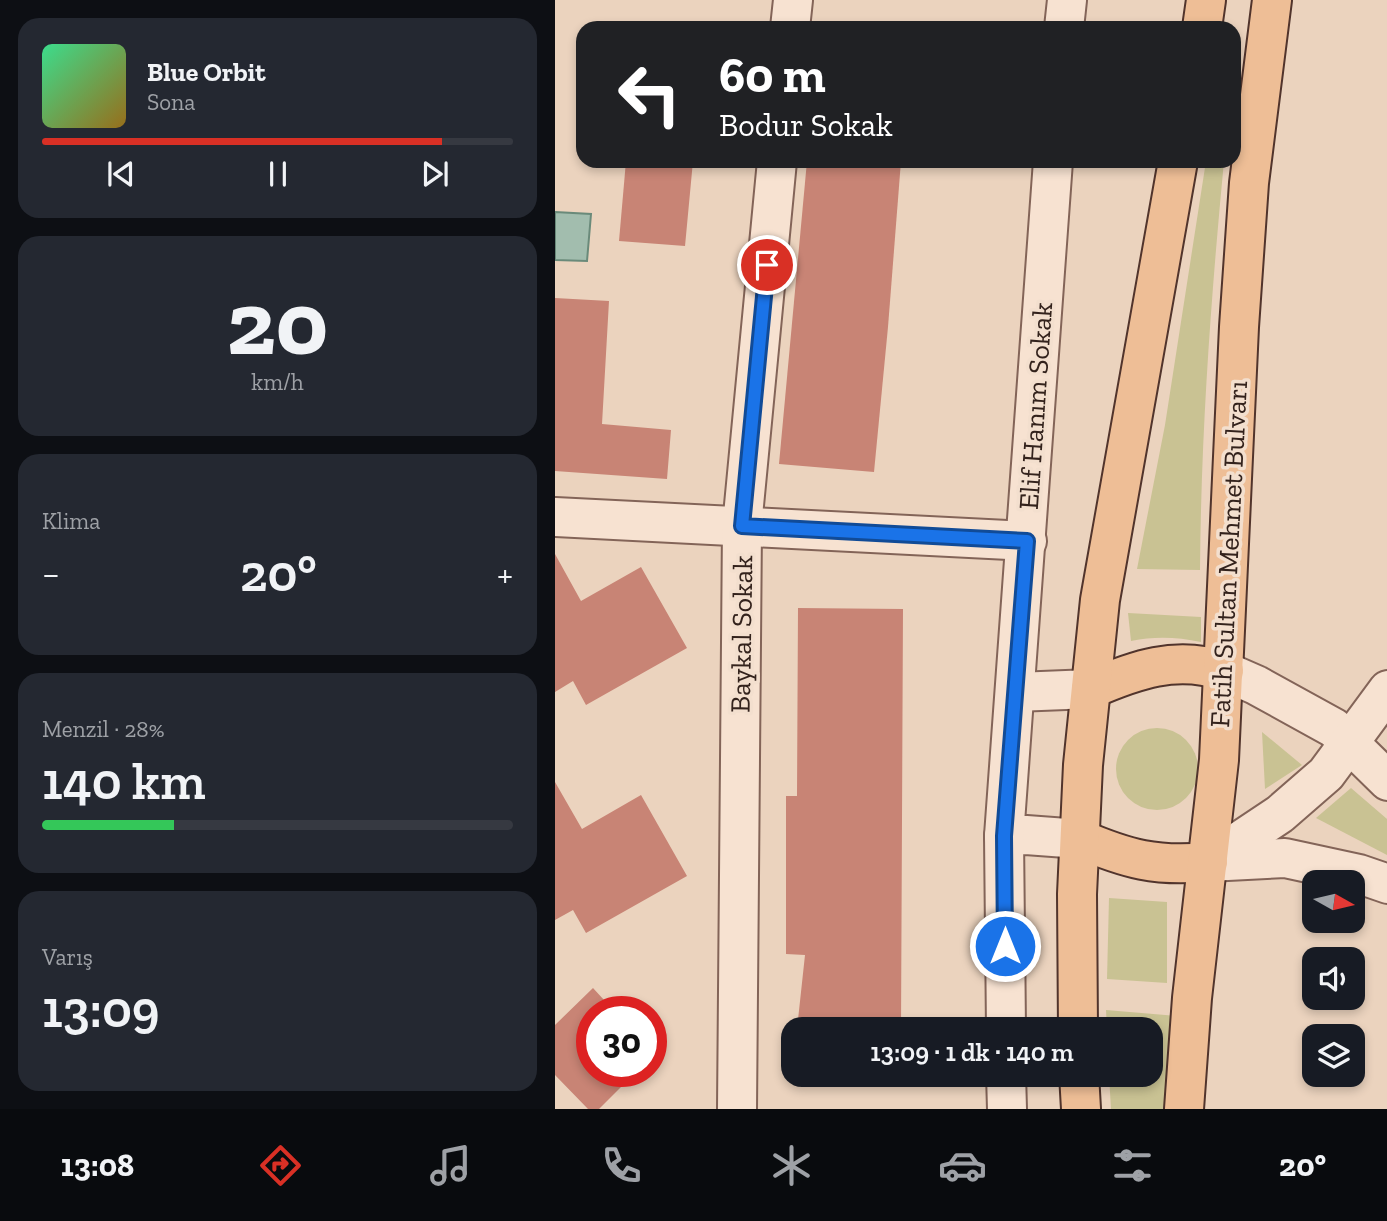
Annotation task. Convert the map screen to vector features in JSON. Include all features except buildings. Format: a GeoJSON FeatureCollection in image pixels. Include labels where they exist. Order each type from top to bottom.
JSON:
{"type":"FeatureCollection","features":[{"type":"Feature","properties":{"kind":"main road"},"geometry":{"type":"LineString","coordinates":[[1203,21],[1206,0]]}},
{"type":"Feature","properties":{"kind":"main road","name":"Fatih Sultan Mehmet Bulvarı"},"geometry":{"type":"LineString","coordinates":[[1184,1109],[1192,998],[1219,760],[1239,327],[1249,183],[1272,0]]}},
{"type":"Feature","properties":{"kind":"main road"},"geometry":{"type":"LineString","coordinates":[[1078,1017],[1077,894],[1083,765],[1091,690],[1108,550],[1177,168]]}},
{"type":"Feature","properties":{"kind":"main road"},"geometry":{"type":"LineString","coordinates":[[1091,690],[1147,667],[1204,664],[1224,671]]}},
{"type":"Feature","properties":{"kind":"main road"},"geometry":{"type":"LineString","coordinates":[[1080,839],[1137,860],[1170,865],[1208,862]]}},
{"type":"Feature","properties":{"kind":"main road"},"geometry":{"type":"LineString","coordinates":[[1080,1087],[1081,1109]]}},
{"type":"Feature","properties":{"kind":"street"},"geometry":{"type":"LineString","coordinates":[[791,21],[793,0]]}},
{"type":"Feature","properties":{"kind":"street"},"geometry":{"type":"LineString","coordinates":[[1065,21],[1067,0]]}},
{"type":"Feature","properties":{"kind":"street","name":"Baykal Sokak"},"geometry":{"type":"LineString","coordinates":[[737,1109],[742,526],[776,168]]}},
{"type":"Feature","properties":{"kind":"street","name":"Elif Hanım Sokak"},"geometry":{"type":"LineString","coordinates":[[1006,1017],[1004,836],[1053,168]]}},
{"type":"Feature","properties":{"kind":"street"},"geometry":{"type":"LineString","coordinates":[[555,517],[1027,541]]}},
{"type":"Feature","properties":{"kind":"street"},"geometry":{"type":"LineString","coordinates":[[1224,671],[1256,685],[1334,728],[1387,781]]}},
{"type":"Feature","properties":{"kind":"street"},"geometry":{"type":"LineString","coordinates":[[1015,692],[1091,690]]}},
{"type":"Feature","properties":{"kind":"street"},"geometry":{"type":"LineString","coordinates":[[1208,862],[1279,814],[1326,775],[1387,690]]}},
{"type":"Feature","properties":{"kind":"street"},"geometry":{"type":"LineString","coordinates":[[1350,744],[1387,742]]}},
{"type":"Feature","properties":{"kind":"street"},"geometry":{"type":"LineString","coordinates":[[1004,836],[1080,839]]}},
{"type":"Feature","properties":{"kind":"street"},"geometry":{"type":"LineString","coordinates":[[1208,862],[1285,858],[1359,874],[1387,884]]}},
{"type":"Feature","properties":{"kind":"street"},"geometry":{"type":"LineString","coordinates":[[1006,1087],[1007,1109]]}},
{"type":"Feature","properties":{"kind":"shaded area"},"geometry":{"type":"Polygon","coordinates":[[[1205,168],[1223,168],[1207,365],[1200,570],[1137,569],[1165,425],[1205,168]]]}},
{"type":"Feature","properties":{"kind":"shaded area"},"geometry":{"type":"Polygon","coordinates":[[[555,212],[591,214],[587,261],[555,260],[555,212]]]}},
{"type":"Feature","properties":{"kind":"shaded area"},"geometry":{"type":"Polygon","coordinates":[[[1128,613],[1201,617],[1201,642],[1166,638],[1131,641],[1128,613]]]}},
{"type":"Feature","properties":{"kind":"shaded area"},"geometry":{"type":"Polygon","coordinates":[[[1149,728],[1165,728],[1180,735],[1191,746],[1198,761],[1195,785],[1186,798],[1165,810],[1149,810],[1134,803],[1123,792],[1116,777],[1116,761],[1123,746],[1134,735],[1149,728]]]}},
{"type":"Feature","properties":{"kind":"shaded area"},"geometry":{"type":"Polygon","coordinates":[[[1262,732],[1302,765],[1265,789],[1262,732]]]}},
{"type":"Feature","properties":{"kind":"shaded area"},"geometry":{"type":"Polygon","coordinates":[[[1351,788],[1387,819],[1387,855],[1316,818],[1351,788]]]}},
{"type":"Feature","properties":{"kind":"shaded area"},"geometry":{"type":"Polygon","coordinates":[[[1109,898],[1167,902],[1167,983],[1107,979],[1109,898]]]}},
{"type":"Feature","properties":{"kind":"shaded area"},"geometry":{"type":"Polygon","coordinates":[[[1106,1010],[1177,1016],[1166,1109],[1111,1109],[1110,1087],[1163,1087],[1163,1017],[1106,1017],[1106,1010]]]}},
{"type":"Feature","properties":{"kind":"route"},"geometry":{"type":"LineString","coordinates":[[767,265],[742,526],[1027,541],[1004,836],[1005,946]]}}]}
